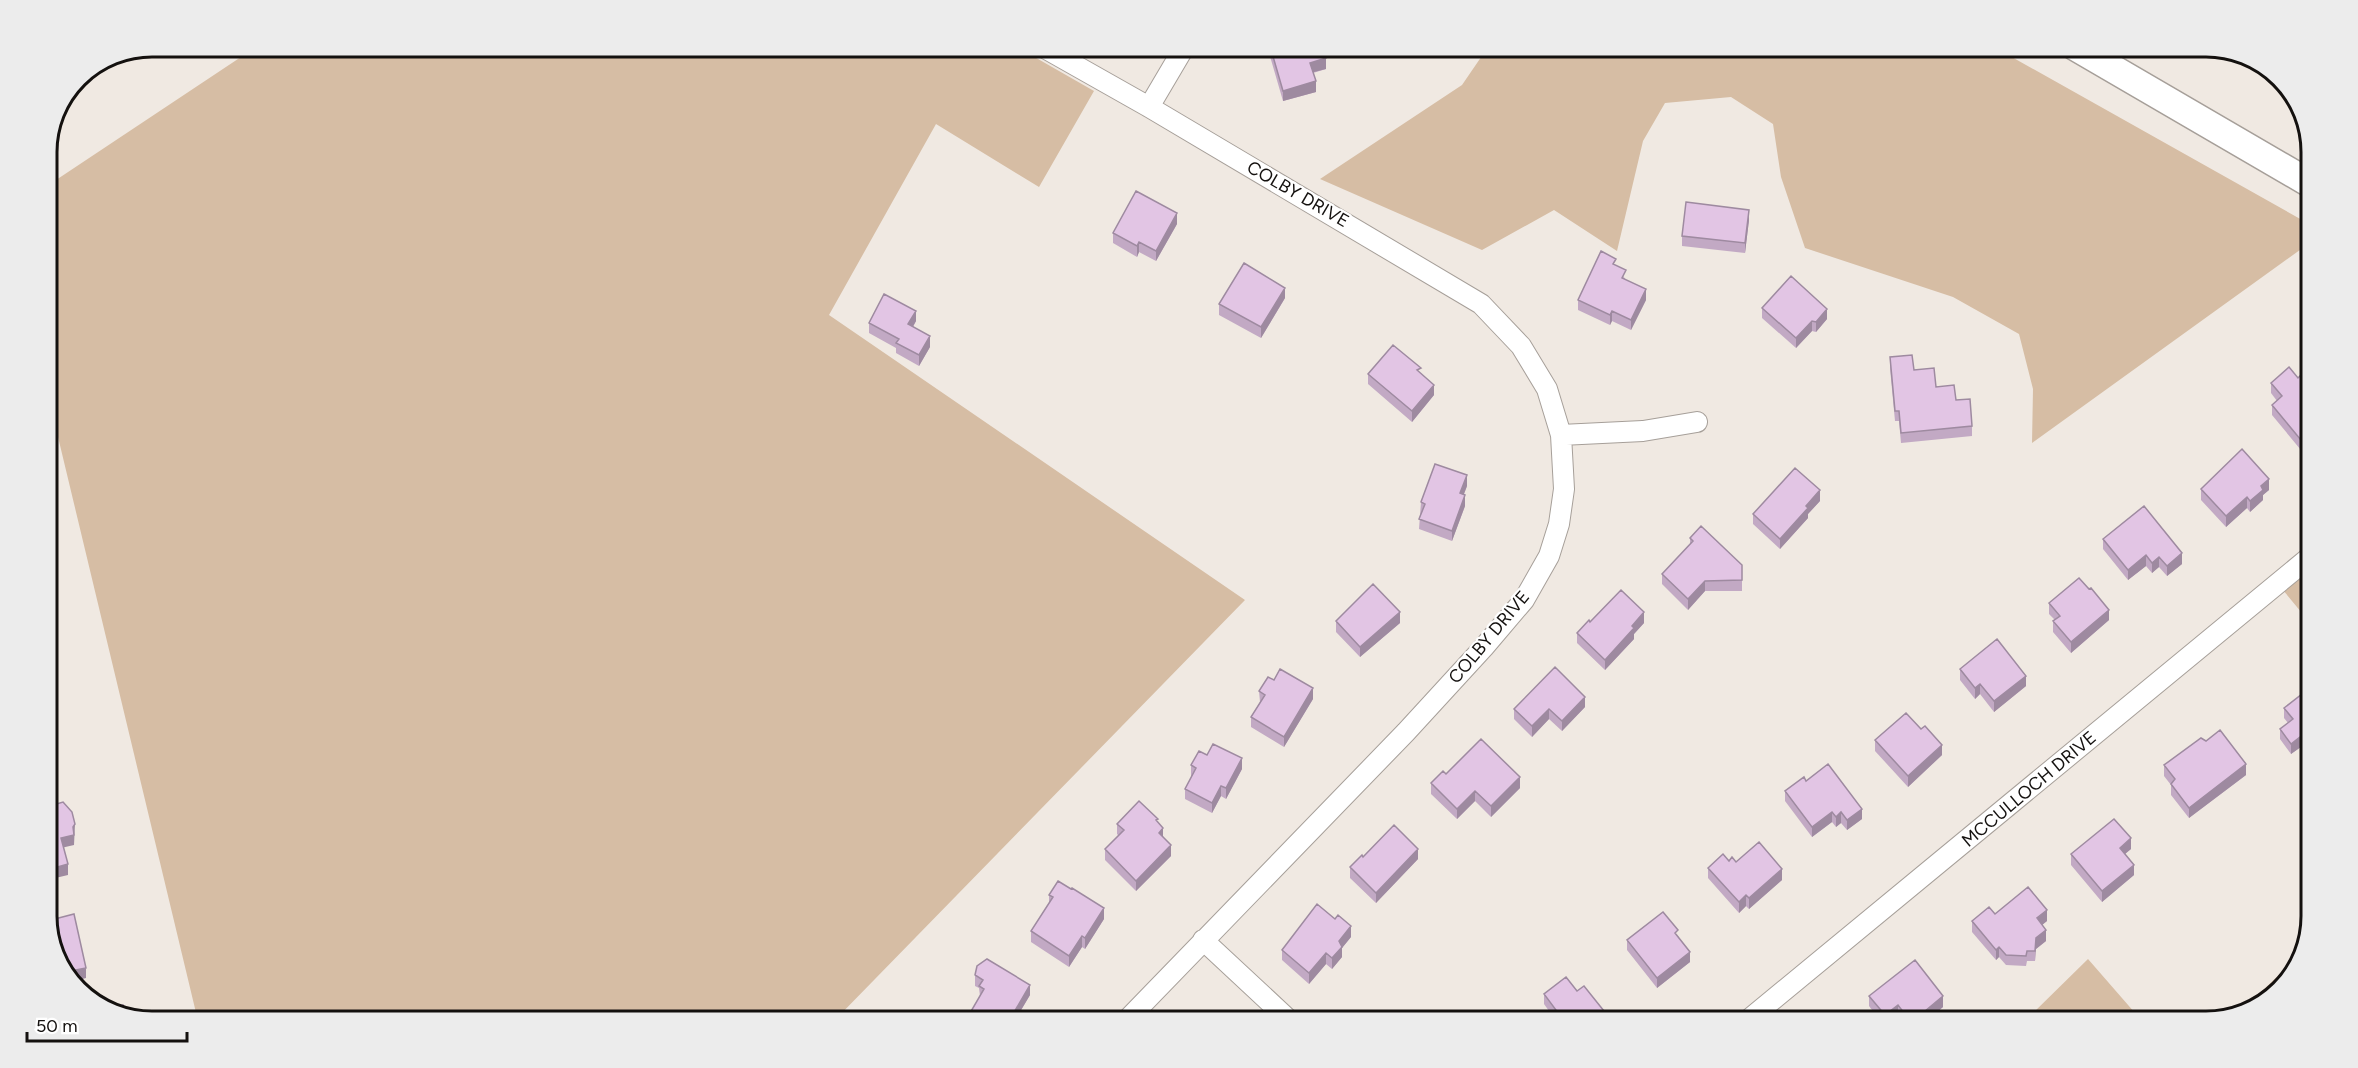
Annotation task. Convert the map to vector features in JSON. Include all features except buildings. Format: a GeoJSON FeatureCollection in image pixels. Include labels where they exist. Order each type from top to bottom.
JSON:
{"type":"FeatureCollection","features":[{"type":"Feature","properties":{"kind":"main road"},"geometry":{"type":"LineString","coordinates":[[2093,57],[2301,178]]}},
{"type":"Feature","properties":{"kind":"street","name":"COLBY DRIVE"},"geometry":{"type":"LineString","coordinates":[[1061,57],[1149,106],[1481,304],[1521,346],[1548,389],[1561,435],[1564,489],[1559,524],[1549,556],[1524,600],[1406,732],[1136,1011]]}},
{"type":"Feature","properties":{"kind":"street"},"geometry":{"type":"LineString","coordinates":[[1149,106],[1178,57]]}},
{"type":"Feature","properties":{"kind":"street"},"geometry":{"type":"LineString","coordinates":[[1561,435],[1643,430],[1697,422]]}},
{"type":"Feature","properties":{"kind":"street","name":"MCCULLOCH DRIVE"},"geometry":{"type":"LineString","coordinates":[[1760,1011],[2301,564]]}},
{"type":"Feature","properties":{"kind":"street"},"geometry":{"type":"LineString","coordinates":[[1203,940],[1278,1011]]}},
{"type":"Feature","properties":{"kind":"shaded area"},"geometry":{"type":"Polygon","coordinates":[[[241,57],[1034,57],[1094,91],[1039,187],[936,124],[829,315],[1245,600],[844,1011],[196,1011],[57,433],[57,179],[241,57]]]}},
{"type":"Feature","properties":{"kind":"shaded area"},"geometry":{"type":"Polygon","coordinates":[[[1481,57],[2012,57],[2301,219],[2301,249],[2032,443],[2033,389],[2019,334],[1953,297],[1805,248],[1781,177],[1773,124],[1731,97],[1665,103],[1643,141],[1617,251],[1554,210],[1482,250],[1320,179],[1462,85],[1481,57]]]}},
{"type":"Feature","properties":{"kind":"shaded area"},"geometry":{"type":"Polygon","coordinates":[[[2301,564],[2301,612],[2278,584],[2301,564]]]}},
{"type":"Feature","properties":{"kind":"shaded area"},"geometry":{"type":"Polygon","coordinates":[[[2088,959],[2133,1011],[2035,1011],[2088,959]]]}},
{"type":"Feature","properties":{"kind":"shaded area"},"geometry":{"type":"Polygon","coordinates":[[[2285,969],[2269,987],[2256,997],[2285,969]]]}}]}
